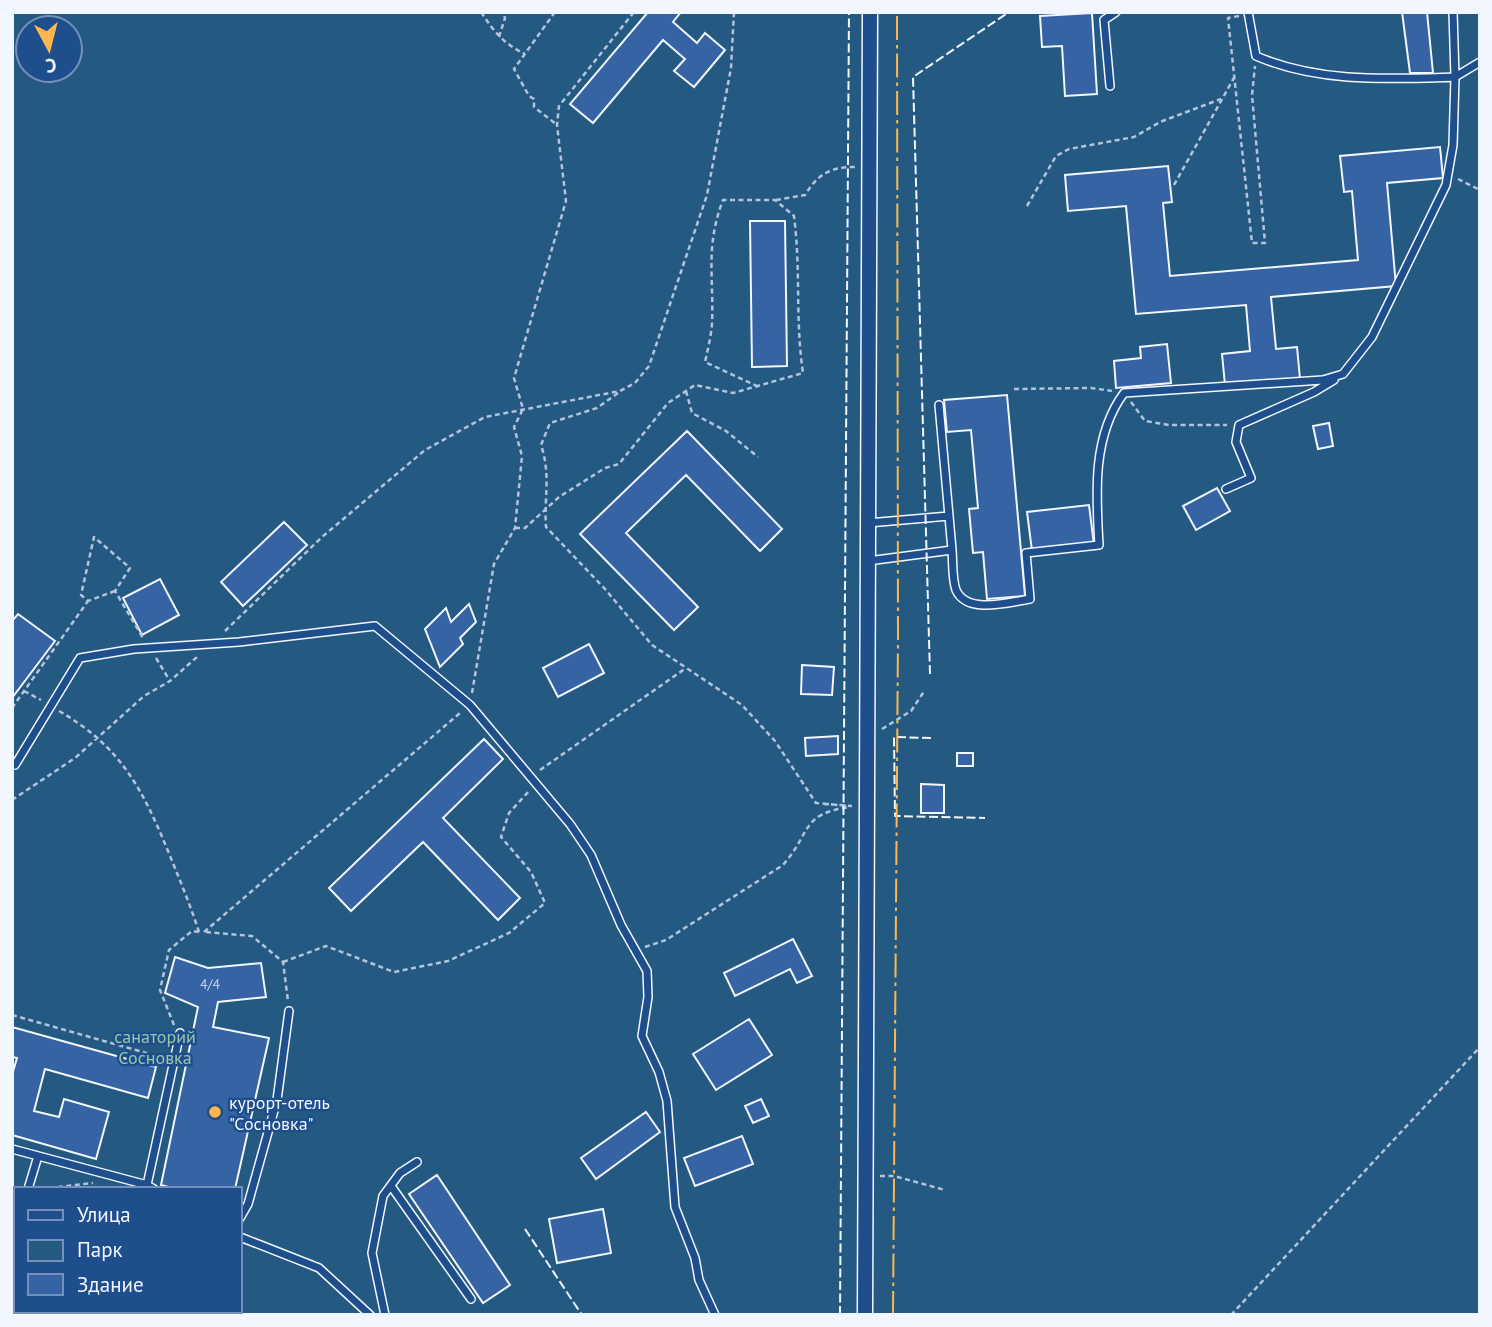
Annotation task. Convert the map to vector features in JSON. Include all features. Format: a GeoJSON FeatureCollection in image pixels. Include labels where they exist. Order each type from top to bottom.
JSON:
{"type":"FeatureCollection","features":[{"type":"Feature","properties":{"kind":"street"},"geometry":{"type":"LineString","coordinates":[[865,1315],[861,807],[867,738],[870,12]]}},
{"type":"Feature","properties":{"kind":"lane"},"geometry":{"type":"LineString","coordinates":[[1110,86],[1104,20],[1116,12]]}},
{"type":"Feature","properties":{"kind":"lane"},"geometry":{"type":"LineString","coordinates":[[1226,489],[1251,478],[1236,442],[1239,425],[1314,393],[1343,374],[1372,337],[1446,186],[1453,145],[1453,12]]}},
{"type":"Feature","properties":{"kind":"lane"},"geometry":{"type":"LineString","coordinates":[[1248,14],[1256,56],[1276,64],[1328,76],[1375,80],[1455,77],[1480,62]]}},
{"type":"Feature","properties":{"kind":"lane"},"geometry":{"type":"LineString","coordinates":[[939,405],[956,589],[962,597],[983,605],[1030,599],[1026,553],[1098,545],[1095,491],[1102,443],[1112,410],[1124,393],[1323,380],[1343,374]]}},
{"type":"Feature","properties":{"kind":"lane"},"geometry":{"type":"LineString","coordinates":[[868,523],[949,516]]}},
{"type":"Feature","properties":{"kind":"lane"},"geometry":{"type":"LineString","coordinates":[[868,561],[952,550]]}},
{"type":"Feature","properties":{"kind":"lane"},"geometry":{"type":"LineString","coordinates":[[15,765],[80,658],[149,648],[375,626],[470,705],[591,855],[647,971],[648,997],[642,1036],[659,1072],[670,1121],[675,1207],[695,1258],[699,1280],[715,1315]]}},
{"type":"Feature","properties":{"kind":"lane"},"geometry":{"type":"LineString","coordinates":[[242,1214],[248,1204],[277,1100],[289,1011]]}},
{"type":"Feature","properties":{"kind":"lane"},"geometry":{"type":"LineString","coordinates":[[12,1149],[150,1187],[180,1033]]}},
{"type":"Feature","properties":{"kind":"lane"},"geometry":{"type":"LineString","coordinates":[[29,1187],[38,1156]]}},
{"type":"Feature","properties":{"kind":"lane"},"geometry":{"type":"LineString","coordinates":[[385,1315],[372,1253],[383,1196],[400,1173],[417,1162]]}},
{"type":"Feature","properties":{"kind":"lane"},"geometry":{"type":"LineString","coordinates":[[391,1186],[471,1299]]}},
{"type":"Feature","properties":{"kind":"lane"},"geometry":{"type":"LineString","coordinates":[[242,1238],[319,1268],[370,1315]]}},
{"type":"Feature","properties":{"kind":"path"},"geometry":{"type":"LineString","coordinates":[[481,12],[499,37],[525,54]]}},
{"type":"Feature","properties":{"kind":"path"},"geometry":{"type":"LineString","coordinates":[[499,37],[505,18],[503,12]]}},
{"type":"Feature","properties":{"kind":"path"},"geometry":{"type":"LineString","coordinates":[[555,12],[514,69],[529,96],[534,99],[534,107],[557,125]]}},
{"type":"Feature","properties":{"kind":"path"},"geometry":{"type":"LineString","coordinates":[[201,932],[470,705],[494,564],[515,528],[522,456],[514,427],[523,410],[514,378],[566,201],[557,125],[559,106],[634,12]]}},
{"type":"Feature","properties":{"kind":"path"},"geometry":{"type":"LineString","coordinates":[[734,12],[731,68],[708,195],[649,366],[635,383],[597,408],[550,423],[541,445],[549,469],[546,527],[605,589],[652,645],[742,705],[775,740],[816,803],[861,807]]}},
{"type":"Feature","properties":{"kind":"path"},"geometry":{"type":"LineString","coordinates":[[1248,14],[1228,18],[1252,243],[1265,243],[1252,95],[1256,56]]}},
{"type":"Feature","properties":{"kind":"path"},"geometry":{"type":"LineString","coordinates":[[1174,185],[1235,76]]}},
{"type":"Feature","properties":{"kind":"path"},"geometry":{"type":"LineString","coordinates":[[1027,206],[1056,156],[1069,149],[1134,137],[1160,122],[1221,99]]}},
{"type":"Feature","properties":{"kind":"path"},"geometry":{"type":"LineString","coordinates":[[758,387],[705,362],[712,324],[709,270],[714,224],[723,200],[775,200],[805,195],[816,178],[835,167],[869,167]]}},
{"type":"Feature","properties":{"kind":"path"},"geometry":{"type":"LineString","coordinates":[[1448,175],[1480,190]]}},
{"type":"Feature","properties":{"kind":"path"},"geometry":{"type":"LineString","coordinates":[[515,528],[525,528],[545,509],[605,468],[619,464],[668,403],[695,385],[733,393],[803,373],[796,311],[800,263],[794,216],[775,200]]}},
{"type":"Feature","properties":{"kind":"path"},"geometry":{"type":"LineString","coordinates":[[1014,390],[1091,388],[1124,393],[1145,421],[1169,425],[1239,425]]}},
{"type":"Feature","properties":{"kind":"path"},"geometry":{"type":"LineString","coordinates":[[12,800],[75,758],[96,736],[117,722],[144,696],[170,681],[322,537],[425,450],[485,417],[620,391]]}},
{"type":"Feature","properties":{"kind":"path"},"geometry":{"type":"LineString","coordinates":[[686,391],[692,413],[726,430],[758,457]]}},
{"type":"Feature","properties":{"kind":"path"},"geometry":{"type":"LineString","coordinates":[[12,708],[88,601],[115,591],[130,568],[94,537],[81,594],[88,601]]}},
{"type":"Feature","properties":{"kind":"path"},"geometry":{"type":"LineString","coordinates":[[115,591],[170,681]]}},
{"type":"Feature","properties":{"kind":"path"},"geometry":{"type":"LineString","coordinates":[[283,962],[326,946],[394,972],[448,961],[509,933],[545,903],[531,872],[501,838],[509,813],[533,780],[686,667]]}},
{"type":"Feature","properties":{"kind":"path"},"geometry":{"type":"LineString","coordinates":[[867,738],[911,710],[925,690]]}},
{"type":"Feature","properties":{"kind":"path"},"geometry":{"type":"LineString","coordinates":[[73,719],[120,758],[144,794],[201,932]]}},
{"type":"Feature","properties":{"kind":"path"},"geometry":{"type":"LineString","coordinates":[[824,804],[861,807]]}},
{"type":"Feature","properties":{"kind":"path"},"geometry":{"type":"LineString","coordinates":[[637,953],[666,940],[783,865],[797,850],[813,818],[826,811],[861,807]]}},
{"type":"Feature","properties":{"kind":"path"},"geometry":{"type":"LineString","coordinates":[[180,1033],[172,1023],[160,990],[169,950],[192,931],[252,936],[283,962],[289,1011]]}},
{"type":"Feature","properties":{"kind":"path"},"geometry":{"type":"LineString","coordinates":[[12,1015],[174,1060]]}},
{"type":"Feature","properties":{"kind":"path"},"geometry":{"type":"LineString","coordinates":[[1231,1315],[1480,1047]]}},
{"type":"Feature","properties":{"kind":"path"},"geometry":{"type":"LineString","coordinates":[[866,1178],[894,1176],[945,1190]]}},
{"type":"Feature","properties":{"kind":"path"},"geometry":{"type":"LineString","coordinates":[[62,1187],[105,1183]]}},
{"type":"Feature","properties":{"kind":"green space","name":"санаторий Сосновка"},"geometry":{"type":"Polygon","coordinates":[[[12,12],[1480,12],[1480,1315],[12,1315],[12,12]]]}},
{"type":"Feature","properties":{"kind":"building"},"geometry":{"type":"Polygon","coordinates":[[[648,12],[681,12],[673,22],[697,43],[705,33],[725,50],[694,87],[674,71],[685,59],[663,40],[593,123],[570,104],[648,12]]]}},
{"type":"Feature","properties":{"kind":"building"},"geometry":{"type":"Polygon","coordinates":[[[1402,12],[1427,12],[1433,73],[1410,73],[1402,12]]]}},
{"type":"Feature","properties":{"kind":"building"},"geometry":{"type":"Polygon","coordinates":[[[1092,13],[1097,94],[1065,96],[1062,46],[1042,47],[1040,16],[1092,13]]]}},
{"type":"Feature","properties":{"kind":"building"},"geometry":{"type":"Polygon","coordinates":[[[1440,147],[1443,178],[1387,183],[1396,286],[1271,297],[1276,349],[1297,347],[1300,379],[1225,385],[1222,354],[1250,351],[1246,305],[1136,314],[1126,206],[1068,211],[1065,175],[1168,166],[1172,202],[1163,203],[1170,276],[1358,260],[1352,191],[1344,192],[1340,156],[1440,147]]]}},
{"type":"Feature","properties":{"kind":"building"},"geometry":{"type":"Polygon","coordinates":[[[750,221],[785,221],[787,366],[752,367],[750,221]]]}},
{"type":"Feature","properties":{"kind":"building"},"geometry":{"type":"Polygon","coordinates":[[[1167,344],[1171,383],[1116,388],[1114,361],[1141,358],[1140,347],[1167,344]]]}},
{"type":"Feature","properties":{"kind":"building"},"geometry":{"type":"Polygon","coordinates":[[[1007,395],[1025,596],[987,599],[983,552],[973,553],[969,509],[978,508],[971,430],[947,432],[944,400],[1007,395]]]}},
{"type":"Feature","properties":{"kind":"building"},"geometry":{"type":"Polygon","coordinates":[[[1329,423],[1333,446],[1318,449],[1313,426],[1329,423]]]}},
{"type":"Feature","properties":{"kind":"building"},"geometry":{"type":"Polygon","coordinates":[[[687,431],[782,529],[760,551],[686,475],[626,533],[698,607],[674,630],[580,534],[687,431]]]}},
{"type":"Feature","properties":{"kind":"building"},"geometry":{"type":"Polygon","coordinates":[[[1217,488],[1230,511],[1196,530],[1183,506],[1217,488]]]}},
{"type":"Feature","properties":{"kind":"building"},"geometry":{"type":"Polygon","coordinates":[[[1089,505],[1094,545],[1032,551],[1027,512],[1089,505]]]}},
{"type":"Feature","properties":{"kind":"building"},"geometry":{"type":"Polygon","coordinates":[[[284,522],[307,545],[243,606],[221,582],[284,522]]]}},
{"type":"Feature","properties":{"kind":"building"},"geometry":{"type":"Polygon","coordinates":[[[160,579],[179,615],[142,635],[123,598],[160,579]]]}},
{"type":"Feature","properties":{"kind":"building"},"geometry":{"type":"Polygon","coordinates":[[[469,604],[476,622],[460,638],[463,644],[440,667],[425,629],[446,608],[451,622],[469,604]]]}},
{"type":"Feature","properties":{"kind":"building"},"geometry":{"type":"Polygon","coordinates":[[[18,614],[55,641],[12,698],[12,621],[18,614]]]}},
{"type":"Feature","properties":{"kind":"building"},"geometry":{"type":"Polygon","coordinates":[[[589,644],[604,673],[558,697],[543,668],[589,644]]]}},
{"type":"Feature","properties":{"kind":"building"},"geometry":{"type":"Polygon","coordinates":[[[802,665],[834,667],[832,695],[801,694],[802,665]]]}},
{"type":"Feature","properties":{"kind":"building"},"geometry":{"type":"Polygon","coordinates":[[[838,736],[838,754],[806,756],[805,738],[838,736]]]}},
{"type":"Feature","properties":{"kind":"building"},"geometry":{"type":"Polygon","coordinates":[[[484,739],[503,759],[443,818],[520,898],[498,920],[423,842],[351,911],[329,888],[484,739]]]}},
{"type":"Feature","properties":{"kind":"building"},"geometry":{"type":"Polygon","coordinates":[[[957,753],[973,753],[973,766],[957,766],[957,753]]]}},
{"type":"Feature","properties":{"kind":"building"},"geometry":{"type":"Polygon","coordinates":[[[921,784],[944,785],[944,813],[921,813],[921,784]]]}},
{"type":"Feature","properties":{"kind":"building"},"geometry":{"type":"Polygon","coordinates":[[[793,939],[812,976],[797,983],[790,969],[735,996],[724,973],[793,939]]]}},
{"type":"Feature","properties":{"kind":"building","name":"курорт-отель \"Сосновка\""},"geometry":{"type":"Polygon","coordinates":[[[175,957],[208,968],[261,963],[266,997],[218,1002],[213,1027],[269,1038],[235,1187],[161,1185],[198,1007],[165,993],[175,957]]]}},
{"type":"Feature","properties":{"kind":"building"},"geometry":{"type":"Polygon","coordinates":[[[749,1019],[772,1055],[716,1090],[693,1054],[749,1019]]]}},
{"type":"Feature","properties":{"kind":"building"},"geometry":{"type":"Polygon","coordinates":[[[12,1027],[156,1067],[148,1098],[45,1069],[34,1111],[59,1117],[64,1099],[109,1112],[96,1159],[12,1135],[12,1075],[17,1058],[12,1057],[12,1027]]]}},
{"type":"Feature","properties":{"kind":"building"},"geometry":{"type":"Polygon","coordinates":[[[761,1099],[769,1116],[753,1123],[745,1106],[761,1099]]]}},
{"type":"Feature","properties":{"kind":"building"},"geometry":{"type":"Polygon","coordinates":[[[646,1112],[660,1132],[596,1179],[581,1158],[646,1112]]]}},
{"type":"Feature","properties":{"kind":"building"},"geometry":{"type":"Polygon","coordinates":[[[742,1136],[753,1164],[695,1186],[684,1158],[742,1136]]]}},
{"type":"Feature","properties":{"kind":"building"},"geometry":{"type":"Polygon","coordinates":[[[437,1175],[510,1285],[483,1303],[409,1194],[437,1175]]]}},
{"type":"Feature","properties":{"kind":"building"},"geometry":{"type":"Polygon","coordinates":[[[603,1209],[611,1253],[557,1263],[549,1219],[603,1209]]]}},
{"type":"Feature","properties":{"kind":"fence"},"geometry":{"type":"LineString","coordinates":[[840,1315],[849,12]]}},
{"type":"Feature","properties":{"kind":"fence"},"geometry":{"type":"LineString","coordinates":[[930,674],[913,77],[1009,12]]}},
{"type":"Feature","properties":{"kind":"fence"},"geometry":{"type":"LineString","coordinates":[[931,738],[894,737],[895,816],[985,818]]}},
{"type":"Feature","properties":{"kind":"fence"},"geometry":{"type":"LineString","coordinates":[[525,1229],[582,1315]]}},
{"type":"Feature","properties":{"kind":"power"},"geometry":{"type":"LineString","coordinates":[[893,1315],[898,637],[897,12]]}},
{"type":"Feature","properties":{"kind":"place","name":"курорт-отель \"Сосновка\""},"geometry":{"type":"Point","coordinates":[215,1112]}}]}
